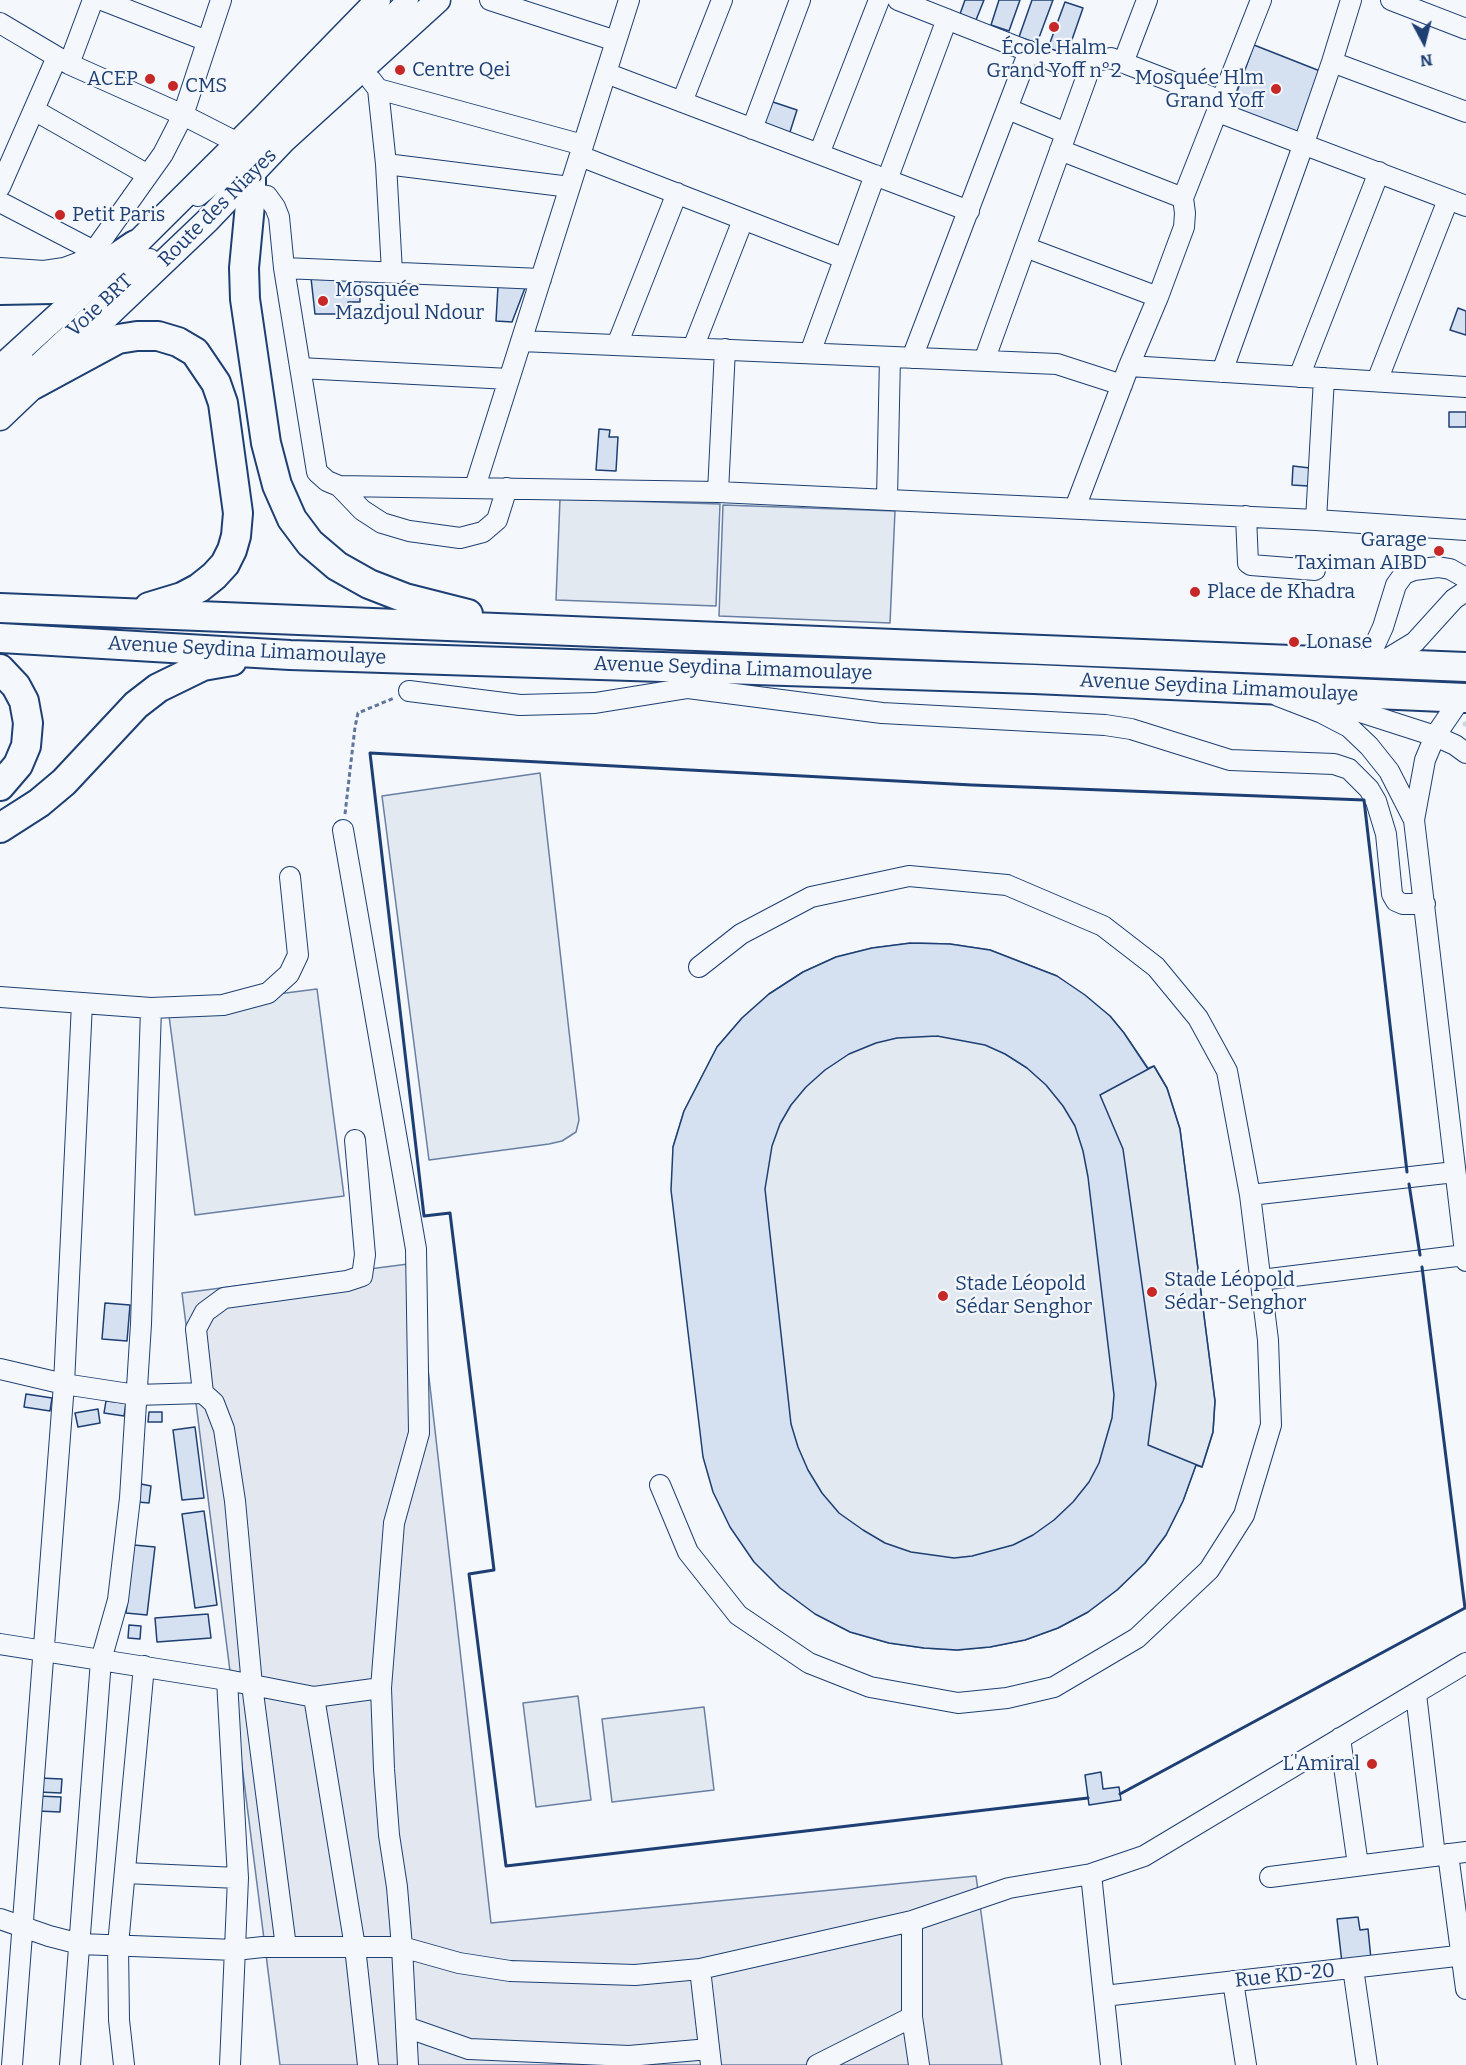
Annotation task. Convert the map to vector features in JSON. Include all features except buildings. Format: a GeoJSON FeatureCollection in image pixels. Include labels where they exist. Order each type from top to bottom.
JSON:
{"type":"FeatureCollection","features":[{"type":"Feature","properties":{"kind":"highway"},"geometry":{"type":"LineString","coordinates":[[247,167],[244,268],[246,310],[266,443],[277,485],[292,519],[310,543],[337,566],[369,584],[405,598],[446,609],[538,629]]}},
{"type":"Feature","properties":{"kind":"highway"},"geometry":{"type":"LineString","coordinates":[[0,290],[52,289],[71,284],[89,276],[135,245]]}},
{"type":"Feature","properties":{"kind":"highway"},"geometry":{"type":"LineString","coordinates":[[33,385],[118,339],[137,336],[158,336],[178,342],[195,352],[216,383],[223,403],[238,513],[232,550],[225,564],[199,588],[182,597],[128,613]]}},
{"type":"Feature","properties":{"kind":"highway","name":"Avenue Seydina Limamoulaye"},"geometry":{"type":"LineString","coordinates":[[0,608],[1466,667]]}},
{"type":"Feature","properties":{"kind":"highway","name":"Avenue Seydina Limamoulaye"},"geometry":{"type":"LineString","coordinates":[[0,638],[290,655],[1034,679],[1261,691],[1463,698]]}},
{"type":"Feature","properties":{"kind":"highway"},"geometry":{"type":"LineString","coordinates":[[0,828],[39,803],[64,782],[136,705],[158,688],[203,666],[290,655]]}},
{"type":"Feature","properties":{"kind":"highway"},"geometry":{"type":"LineString","coordinates":[[0,669],[16,686],[24,701],[28,723],[26,746],[18,765],[0,786]]}},
{"type":"Feature","properties":{"kind":"main road","name":"Route des Niayes"},"geometry":{"type":"LineString","coordinates":[[0,418],[208,220],[378,0]]}},
{"type":"Feature","properties":{"kind":"main road","name":"Route des Niayes"},"geometry":{"type":"LineString","coordinates":[[0,368],[135,245],[247,167],[362,70],[438,0]]}},
{"type":"Feature","properties":{"kind":"street"},"geometry":{"type":"LineString","coordinates":[[0,187],[8,146],[34,110],[63,60],[93,0]]}},
{"type":"Feature","properties":{"kind":"street"},"geometry":{"type":"LineString","coordinates":[[102,0],[207,41]]}},
{"type":"Feature","properties":{"kind":"street"},"geometry":{"type":"LineString","coordinates":[[0,268],[44,271],[64,268],[80,262],[94,251],[163,154],[183,115],[221,0]]}},
{"type":"Feature","properties":{"kind":"street","name":"Voie BRT"},"geometry":{"type":"LineString","coordinates":[[0,400],[247,167],[408,0]]}},
{"type":"Feature","properties":{"kind":"street"},"geometry":{"type":"LineString","coordinates":[[490,0],[616,41]]}},
{"type":"Feature","properties":{"kind":"street"},"geometry":{"type":"LineString","coordinates":[[475,487],[629,0]]}},
{"type":"Feature","properties":{"kind":"street"},"geometry":{"type":"LineString","coordinates":[[682,102],[722,0]]}},
{"type":"Feature","properties":{"kind":"street"},"geometry":{"type":"LineString","coordinates":[[752,129],[800,0]]}},
{"type":"Feature","properties":{"kind":"street"},"geometry":{"type":"LineString","coordinates":[[819,154],[879,0]]}},
{"type":"Feature","properties":{"kind":"street"},"geometry":{"type":"LineString","coordinates":[[898,0],[1058,63],[1071,66],[1111,58],[1304,143],[1457,203],[1377,381]]}},
{"type":"Feature","properties":{"kind":"street"},"geometry":{"type":"LineString","coordinates":[[1123,63],[1147,0]]}},
{"type":"Feature","properties":{"kind":"street"},"geometry":{"type":"LineString","coordinates":[[1075,508],[1184,226],[1183,198],[1261,0]]}},
{"type":"Feature","properties":{"kind":"street"},"geometry":{"type":"LineString","coordinates":[[1222,372],[1304,143],[1351,0]]}},
{"type":"Feature","properties":{"kind":"street"},"geometry":{"type":"LineString","coordinates":[[1391,0],[1427,6],[1466,29]]}},
{"type":"Feature","properties":{"kind":"street"},"geometry":{"type":"LineString","coordinates":[[810,353],[843,258],[881,178],[947,19]]}},
{"type":"Feature","properties":{"kind":"street"},"geometry":{"type":"LineString","coordinates":[[0,23],[63,60],[183,115],[247,167],[275,207],[281,227],[284,268],[317,472],[327,481],[339,486],[718,492],[1316,519],[1466,530]]}},
{"type":"Feature","properties":{"kind":"street"},"geometry":{"type":"LineString","coordinates":[[912,358],[1029,51]]}},
{"type":"Feature","properties":{"kind":"street"},"geometry":{"type":"LineString","coordinates":[[984,361],[1092,62]]}},
{"type":"Feature","properties":{"kind":"street"},"geometry":{"type":"LineString","coordinates":[[1332,62],[1466,112]]}},
{"type":"Feature","properties":{"kind":"street"},"geometry":{"type":"LineString","coordinates":[[362,70],[378,88],[581,151],[743,220],[843,258]]}},
{"type":"Feature","properties":{"kind":"street"},"geometry":{"type":"LineString","coordinates":[[606,73],[969,211]]}},
{"type":"Feature","properties":{"kind":"street"},"geometry":{"type":"LineString","coordinates":[[378,88],[386,164],[392,273]]}},
{"type":"Feature","properties":{"kind":"street"},"geometry":{"type":"LineString","coordinates":[[1008,109],[1063,142],[1183,198]]}},
{"type":"Feature","properties":{"kind":"street"},"geometry":{"type":"LineString","coordinates":[[34,110],[148,175]]}},
{"type":"Feature","properties":{"kind":"street"},"geometry":{"type":"LineString","coordinates":[[386,164],[570,187]]}},
{"type":"Feature","properties":{"kind":"street","name":"Voie BRT"},"geometry":{"type":"LineString","coordinates":[[0,383],[205,190],[247,167]]}},
{"type":"Feature","properties":{"kind":"street"},"geometry":{"type":"LineString","coordinates":[[1299,377],[1379,172]]}},
{"type":"Feature","properties":{"kind":"street"},"geometry":{"type":"LineString","coordinates":[[617,345],[677,193]]}},
{"type":"Feature","properties":{"kind":"street"},"geometry":{"type":"LineString","coordinates":[[0,202],[94,251]]}},
{"type":"Feature","properties":{"kind":"street"},"geometry":{"type":"LineString","coordinates":[[693,348],[743,220]]}},
{"type":"Feature","properties":{"kind":"street"},"geometry":{"type":"LineString","coordinates":[[1025,247],[1158,297]]}},
{"type":"Feature","properties":{"kind":"street"},"geometry":{"type":"LineString","coordinates":[[284,268],[541,279]]}},
{"type":"Feature","properties":{"kind":"street"},"geometry":{"type":"LineString","coordinates":[[521,341],[1057,364],[1122,385]]}},
{"type":"Feature","properties":{"kind":"street"},"geometry":{"type":"LineString","coordinates":[[718,492],[725,349]]}},
{"type":"Feature","properties":{"kind":"street"},"geometry":{"type":"LineString","coordinates":[[887,499],[890,357]]}},
{"type":"Feature","properties":{"kind":"street"},"geometry":{"type":"LineString","coordinates":[[1129,366],[1377,381],[1464,382]]}},
{"type":"Feature","properties":{"kind":"street"},"geometry":{"type":"LineString","coordinates":[[300,368],[509,379]]}},
{"type":"Feature","properties":{"kind":"street"},"geometry":{"type":"LineString","coordinates":[[1316,519],[1324,378]]}},
{"type":"Feature","properties":{"kind":"street"},"geometry":{"type":"LineString","coordinates":[[339,486],[362,510],[382,523],[409,531],[460,538],[483,532],[497,520],[507,488]]}},
{"type":"Feature","properties":{"kind":"street"},"geometry":{"type":"LineString","coordinates":[[1246,516],[1248,562],[1251,565],[1315,570]]}},
{"type":"Feature","properties":{"kind":"street"},"geometry":{"type":"LineString","coordinates":[[1373,663],[1396,585],[1404,574],[1414,570],[1438,567],[1450,569],[1466,578]]}},
{"type":"Feature","properties":{"kind":"street"},"geometry":{"type":"LineString","coordinates":[[1373,663],[1401,652],[1415,642],[1454,599],[1466,591]]}},
{"type":"Feature","properties":{"kind":"street"},"geometry":{"type":"LineString","coordinates":[[408,692],[520,705],[595,703],[688,688],[882,713],[1105,725],[1131,729],[1230,760],[1334,764],[1349,769],[1369,789],[1376,801],[1386,834],[1392,894],[1396,901],[1403,904],[1425,904]]}},
{"type":"Feature","properties":{"kind":"street"},"geometry":{"type":"LineString","coordinates":[[1261,691],[1298,703],[1349,727],[1369,746],[1389,771],[1414,820]]}},
{"type":"Feature","properties":{"kind":"street"},"geometry":{"type":"LineString","coordinates":[[1300,692],[1435,736],[1466,753]]}},
{"type":"Feature","properties":{"kind":"street"},"geometry":{"type":"LineString","coordinates":[[1463,698],[1435,736],[1425,760],[1414,820],[1466,1261]]}},
{"type":"Feature","properties":{"kind":"street"},"geometry":{"type":"LineString","coordinates":[[343,830],[416,1249],[419,1433],[394,1523],[381,1688],[384,1769],[402,1947],[408,2065]]}},
{"type":"Feature","properties":{"kind":"street"},"geometry":{"type":"LineString","coordinates":[[660,1485],[688,1552],[738,1615],[809,1663],[870,1687],[958,1703],[1007,1698],[1054,1687],[1137,1638],[1206,1575],[1244,1515],[1271,1425],[1269,1340],[1250,1195],[1227,1071],[1198,1018],[1156,968],[1103,926],[1007,885],[909,876],[811,897],[741,934],[699,967]]}},
{"type":"Feature","properties":{"kind":"street"},"geometry":{"type":"LineString","coordinates":[[1,1002],[82,1003],[151,1008],[223,1005],[268,993],[289,975],[298,955],[290,877]]}},
{"type":"Feature","properties":{"kind":"street"},"geometry":{"type":"LineString","coordinates":[[12,2065],[64,1384],[82,1003]]}},
{"type":"Feature","properties":{"kind":"street"},"geometry":{"type":"LineString","coordinates":[[70,2065],[101,1660],[118,1600],[130,1498],[141,1324],[151,1008]]}},
{"type":"Feature","properties":{"kind":"street"},"geometry":{"type":"LineString","coordinates":[[203,1393],[196,1329],[204,1312],[224,1298],[347,1281],[362,1276],[365,1255],[355,1140]]}},
{"type":"Feature","properties":{"kind":"street"},"geometry":{"type":"LineString","coordinates":[[1250,1195],[1455,1172]]}},
{"type":"Feature","properties":{"kind":"street"},"geometry":{"type":"LineString","coordinates":[[1260,1280],[1465,1255]]}},
{"type":"Feature","properties":{"kind":"street"},"geometry":{"type":"LineString","coordinates":[[0,1369],[64,1384],[136,1395],[203,1393],[214,1402],[224,1429],[235,1501],[252,1685],[286,1947]]}},
{"type":"Feature","properties":{"kind":"street"},"geometry":{"type":"LineString","coordinates":[[0,1644],[144,1666],[314,1696],[381,1688]]}},
{"type":"Feature","properties":{"kind":"street"},"geometry":{"type":"LineString","coordinates":[[0,1919],[80,1944],[235,1950],[286,1947],[402,1947],[459,1963],[510,1971],[635,1975],[700,1969],[912,1921],[1009,1888],[1090,1874],[1144,1856],[1466,1663]]}},
{"type":"Feature","properties":{"kind":"street"},"geometry":{"type":"LineString","coordinates":[[124,2065],[119,2020],[118,1945],[144,1666]]}},
{"type":"Feature","properties":{"kind":"street"},"geometry":{"type":"LineString","coordinates":[[227,1680],[238,1878],[230,2065]]}},
{"type":"Feature","properties":{"kind":"street"},"geometry":{"type":"LineString","coordinates":[[1416,1694],[1450,1854],[1464,1955],[1466,1989]]}},
{"type":"Feature","properties":{"kind":"street"},"geometry":{"type":"LineString","coordinates":[[314,1696],[356,1947],[368,2065]]}},
{"type":"Feature","properties":{"kind":"street"},"geometry":{"type":"LineString","coordinates":[[1340,1738],[1359,1866]]}},
{"type":"Feature","properties":{"kind":"street"},"geometry":{"type":"LineString","coordinates":[[1270,1877],[1450,1854]]}},
{"type":"Feature","properties":{"kind":"street"},"geometry":{"type":"LineString","coordinates":[[125,1873],[238,1878]]}},
{"type":"Feature","properties":{"kind":"street"},"geometry":{"type":"LineString","coordinates":[[1090,1874],[1111,2065]]}},
{"type":"Feature","properties":{"kind":"street"},"geometry":{"type":"LineString","coordinates":[[912,1921],[912,2017],[919,2065]]}},
{"type":"Feature","properties":{"kind":"street","name":"Rue KD-20"},"geometry":{"type":"LineString","coordinates":[[1104,1996],[1464,1955]]}},
{"type":"Feature","properties":{"kind":"street"},"geometry":{"type":"LineString","coordinates":[[1353,1968],[1367,2065]]}},
{"type":"Feature","properties":{"kind":"street"},"geometry":{"type":"LineString","coordinates":[[406,2027],[469,2049],[710,2057],[700,1969]]}},
{"type":"Feature","properties":{"kind":"street"},"geometry":{"type":"LineString","coordinates":[[1233,1982],[1246,2065]]}},
{"type":"Feature","properties":{"kind":"street"},"geometry":{"type":"LineString","coordinates":[[817,2065],[912,2017]]}},
{"type":"Feature","properties":{"kind":"path"},"geometry":{"type":"LineString","coordinates":[[343,830],[358,713],[408,692]]}},
{"type":"Feature","properties":{"kind":"shaded area"},"geometry":{"type":"Polygon","coordinates":[[[560,499],[720,504],[716,606],[556,600],[560,499]]]}},
{"type":"Feature","properties":{"kind":"shaded area"},"geometry":{"type":"Polygon","coordinates":[[[723,505],[895,511],[890,623],[719,616],[723,505]]]}},
{"type":"Feature","properties":{"kind":"shaded area"},"geometry":{"type":"Polygon","coordinates":[[[540,773],[579,1120],[576,1132],[562,1141],[549,1144],[429,1160],[382,796],[540,773]]]}},
{"type":"Feature","properties":{"kind":"shaded area","name":"Stade Léopold Sédar Senghor"},"geometry":{"type":"Polygon","coordinates":[[[911,943],[950,944],[990,950],[1057,976],[1110,1016],[1148,1068],[1154,1066],[1167,1088],[1180,1129],[1215,1401],[1213,1432],[1202,1467],[1196,1465],[1183,1501],[1166,1535],[1145,1563],[1117,1590],[1088,1612],[1058,1628],[1025,1640],[990,1647],[957,1650],[889,1643],[850,1632],[673,1147],[684,1111],[717,1047],[742,1018],[769,994],[803,972],[836,957],[872,948],[911,943]]]}},
{"type":"Feature","properties":{"kind":"shaded area"},"geometry":{"type":"Polygon","coordinates":[[[317,989],[344,1196],[195,1215],[168,1008],[317,989]]]}},
{"type":"Feature","properties":{"kind":"shaded area"},"geometry":{"type":"Polygon","coordinates":[[[416,1263],[491,1923],[976,1876],[1002,2065],[280,2065],[182,1293],[416,1263]]]}},
{"type":"Feature","properties":{"kind":"shaded area"},"geometry":{"type":"Polygon","coordinates":[[[578,1696],[591,1800],[536,1807],[523,1703],[578,1696]]]}},
{"type":"Feature","properties":{"kind":"shaded area"},"geometry":{"type":"Polygon","coordinates":[[[704,1707],[714,1790],[612,1802],[602,1719],[704,1707]]]}},
{"type":"Feature","properties":{"kind":"wall"},"geometry":{"type":"LineString","coordinates":[[1088,1798],[506,1866],[469,1574],[494,1570],[450,1213],[424,1216],[370,753],[972,785],[1364,800],[1407,1172]]}},
{"type":"Feature","properties":{"kind":"wall"},"geometry":{"type":"LineString","coordinates":[[1409,1184],[1420,1255]]}},
{"type":"Feature","properties":{"kind":"wall"},"geometry":{"type":"LineString","coordinates":[[1120,1794],[1465,1608],[1422,1267]]}},
{"type":"Feature","properties":{"kind":"place","name":"École Halm Grand Yoff n°2"},"geometry":{"type":"Point","coordinates":[1054,27]}},
{"type":"Feature","properties":{"kind":"place","name":"Centre Qei"},"geometry":{"type":"Point","coordinates":[400,70]}},
{"type":"Feature","properties":{"kind":"place","name":"ACEP"},"geometry":{"type":"Point","coordinates":[150,79]}},
{"type":"Feature","properties":{"kind":"place","name":"CMS"},"geometry":{"type":"Point","coordinates":[173,86]}},
{"type":"Feature","properties":{"kind":"place","name":"Mosquée Hlm Grand Yoff"},"geometry":{"type":"Point","coordinates":[1276,89]}},
{"type":"Feature","properties":{"kind":"place","name":"Petit Paris"},"geometry":{"type":"Point","coordinates":[60,215]}},
{"type":"Feature","properties":{"kind":"place","name":"Mosquée Mazdjoul Ndour"},"geometry":{"type":"Point","coordinates":[323,301]}},
{"type":"Feature","properties":{"kind":"place","name":"Garage Taximan AIBD"},"geometry":{"type":"Point","coordinates":[1439,551]}},
{"type":"Feature","properties":{"kind":"place","name":"Place de Khadra"},"geometry":{"type":"Point","coordinates":[1195,592]}},
{"type":"Feature","properties":{"kind":"place","name":"Lonase"},"geometry":{"type":"Point","coordinates":[1294,642]}},
{"type":"Feature","properties":{"kind":"place","name":"Stade Léopold Sédar-Senghor"},"geometry":{"type":"Point","coordinates":[1152,1292]}},
{"type":"Feature","properties":{"kind":"place","name":"Stade Léopold Sédar Senghor"},"geometry":{"type":"Point","coordinates":[943,1296]}},
{"type":"Feature","properties":{"kind":"place","name":"L'Amiral"},"geometry":{"type":"Point","coordinates":[1372,1764]}}]}
